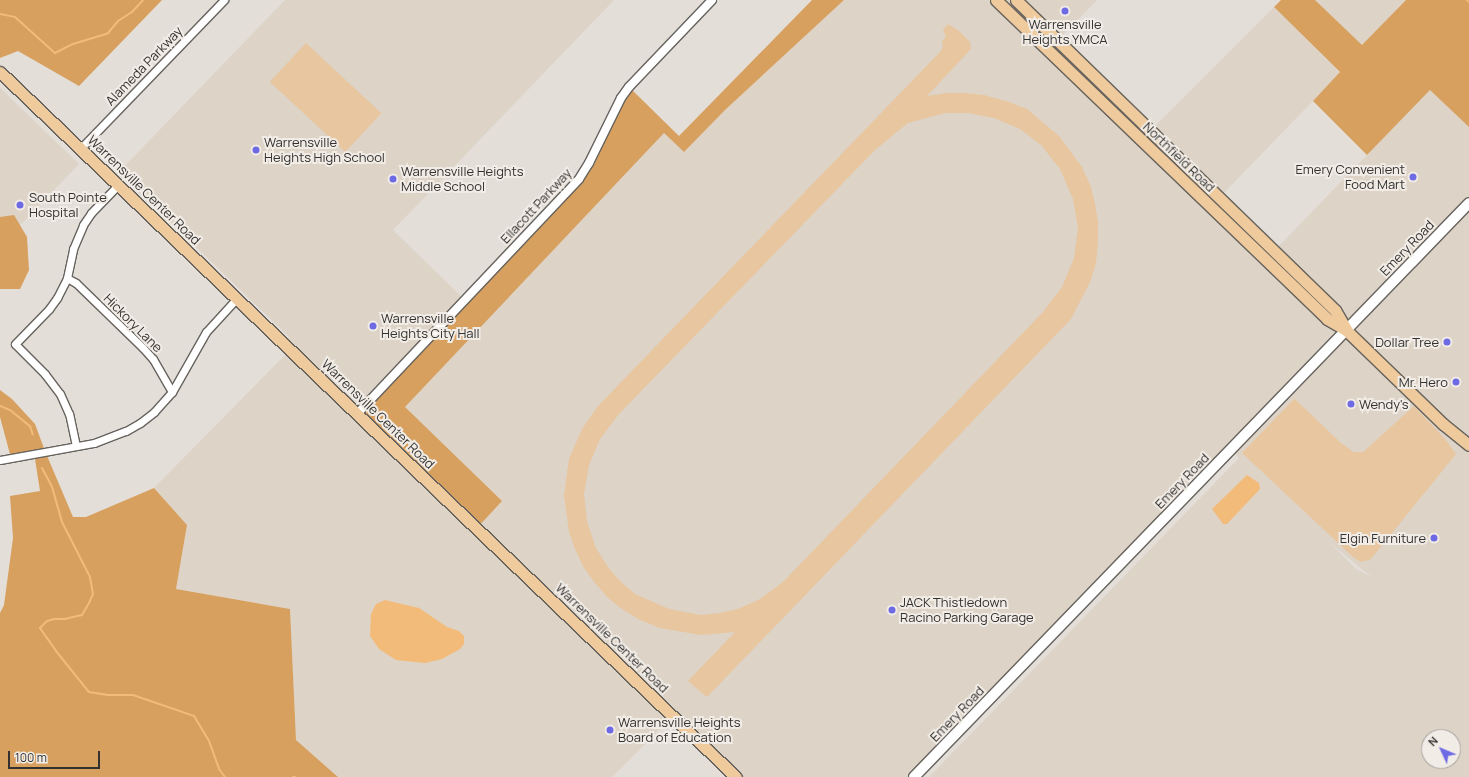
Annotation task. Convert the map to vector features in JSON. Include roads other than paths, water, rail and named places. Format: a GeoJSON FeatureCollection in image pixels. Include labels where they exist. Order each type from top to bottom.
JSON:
{"type":"FeatureCollection","features":[{"type":"Feature","properties":{"kind":"main road","name":"Northfield Road"},"geometry":{"type":"LineString","coordinates":[[996,0],[1327,319],[1346,330],[1443,424],[1469,445]]}},
{"type":"Feature","properties":{"kind":"main road","name":"Northfield Road"},"geometry":{"type":"LineString","coordinates":[[1016,0],[1335,310],[1346,330]]}},
{"type":"Feature","properties":{"kind":"main road"},"geometry":{"type":"LineString","coordinates":[[1053,54],[1062,44]]}},
{"type":"Feature","properties":{"kind":"main road","name":"Warrensville Center Road"},"geometry":{"type":"LineString","coordinates":[[0,72],[736,777]]}},
{"type":"Feature","properties":{"kind":"main road"},"geometry":{"type":"LineString","coordinates":[[1100,99],[1109,90]]}},
{"type":"Feature","properties":{"kind":"main road"},"geometry":{"type":"LineString","coordinates":[[1180,177],[1189,167]]}},
{"type":"Feature","properties":{"kind":"main road","name":"Emery Road"},"geometry":{"type":"LineString","coordinates":[[914,777],[1469,203]]}},
{"type":"Feature","properties":{"kind":"main road"},"geometry":{"type":"LineString","coordinates":[[1266,260],[1274,250]]}},
{"type":"Feature","properties":{"kind":"street","name":"Alameda Parkway"},"geometry":{"type":"LineString","coordinates":[[81,148],[224,0]]}},
{"type":"Feature","properties":{"kind":"street","name":"Ellacott Parkway"},"geometry":{"type":"LineString","coordinates":[[357,414],[578,179],[589,163],[621,98],[629,87],[712,0]]}},
{"type":"Feature","properties":{"kind":"street"},"geometry":{"type":"LineString","coordinates":[[76,446],[69,414],[60,394],[45,374],[15,344],[49,309],[57,298],[67,278],[73,249],[83,225],[91,213],[118,184]]}},
{"type":"Feature","properties":{"kind":"street","name":"Hickory Lane"},"geometry":{"type":"LineString","coordinates":[[67,278],[76,284],[143,348],[153,359],[172,392]]}},
{"type":"Feature","properties":{"kind":"street"},"geometry":{"type":"LineString","coordinates":[[0,460],[76,446],[108,438],[126,431],[154,412],[172,392],[206,332],[237,298]]}},
{"type":"Feature","properties":{"kind":"waterway"},"geometry":{"type":"LineString","coordinates":[[0,14],[15,17],[55,53],[73,44],[108,33],[118,21],[132,12],[143,0]]}},
{"type":"Feature","properties":{"kind":"waterway"},"geometry":{"type":"LineString","coordinates":[[0,406],[10,410],[30,426],[33,435]]}},
{"type":"Feature","properties":{"kind":"waterway"},"geometry":{"type":"LineString","coordinates":[[42,468],[52,487],[62,522],[90,577],[93,594],[82,615],[47,621],[40,628],[56,651],[89,692],[108,695],[133,695],[194,716],[209,741],[219,769],[225,777]]}},
{"type":"Feature","properties":{"kind":"place","name":"Warrensville Heights YMCA"},"geometry":{"type":"Point","coordinates":[1065,11]}},
{"type":"Feature","properties":{"kind":"place","name":"Warrensville Heights High School"},"geometry":{"type":"Point","coordinates":[256,150]}},
{"type":"Feature","properties":{"kind":"place","name":"Emery Convenient Food Mart"},"geometry":{"type":"Point","coordinates":[1413,177]}},
{"type":"Feature","properties":{"kind":"place","name":"Warrensville Heights Middle School"},"geometry":{"type":"Point","coordinates":[393,179]}},
{"type":"Feature","properties":{"kind":"place","name":"South Pointe Hospital"},"geometry":{"type":"Point","coordinates":[20,205]}},
{"type":"Feature","properties":{"kind":"place","name":"Warrensville Heights City Hall"},"geometry":{"type":"Point","coordinates":[373,326]}},
{"type":"Feature","properties":{"kind":"place","name":"Dollar Tree"},"geometry":{"type":"Point","coordinates":[1447,342]}},
{"type":"Feature","properties":{"kind":"place","name":"Mr. Hero"},"geometry":{"type":"Point","coordinates":[1456,382]}},
{"type":"Feature","properties":{"kind":"place","name":"Wendy's"},"geometry":{"type":"Point","coordinates":[1351,404]}},
{"type":"Feature","properties":{"kind":"place","name":"Elgin Furniture"},"geometry":{"type":"Point","coordinates":[1434,538]}},
{"type":"Feature","properties":{"kind":"place","name":"JACK Thistledown Racino Parking Garage"},"geometry":{"type":"Point","coordinates":[892,610]}},
{"type":"Feature","properties":{"kind":"place","name":"Warrensville Heights Board of Education"},"geometry":{"type":"Point","coordinates":[610,730]}}]}
